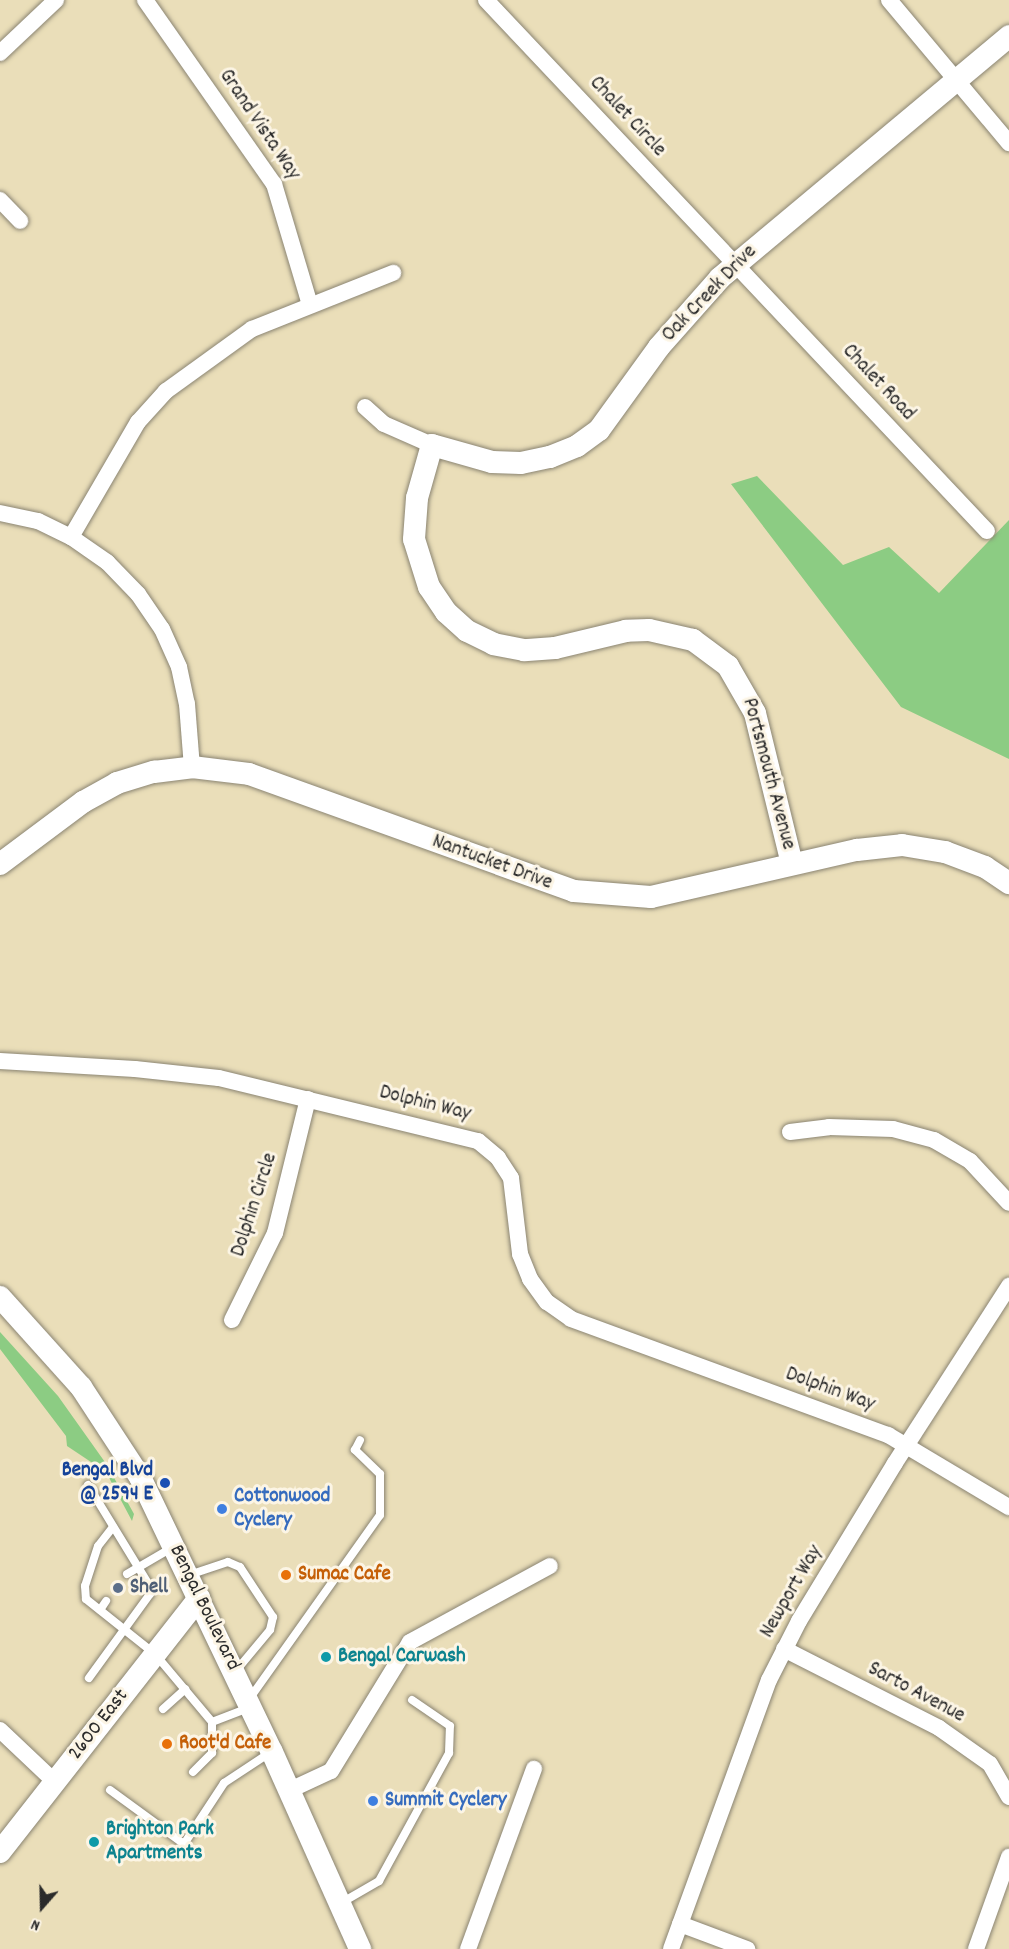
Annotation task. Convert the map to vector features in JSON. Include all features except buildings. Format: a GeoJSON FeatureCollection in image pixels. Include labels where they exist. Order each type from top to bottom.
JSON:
{"type":"FeatureCollection","features":[{"type":"Feature","properties":{"kind":"street"},"geometry":{"type":"LineString","coordinates":[[0,53],[56,0]]}},
{"type":"Feature","properties":{"kind":"street","name":"Grand Vista Way"},"geometry":{"type":"LineString","coordinates":[[145,0],[274,184],[310,305]]}},
{"type":"Feature","properties":{"kind":"street","name":"Chalet Circle"},"geometry":{"type":"LineString","coordinates":[[486,0],[736,265]]}},
{"type":"Feature","properties":{"kind":"street"},"geometry":{"type":"LineString","coordinates":[[890,0],[1009,143]]}},
{"type":"Feature","properties":{"kind":"street","name":"Oak Creek Drive"},"geometry":{"type":"LineString","coordinates":[[365,407],[384,423],[432,445],[492,462],[521,463],[550,457],[578,446],[600,430],[680,320],[736,265],[1009,36]]}},
{"type":"Feature","properties":{"kind":"street"},"geometry":{"type":"LineString","coordinates":[[0,200],[20,221]]}},
{"type":"Feature","properties":{"kind":"street","name":"Chalet Road"},"geometry":{"type":"LineString","coordinates":[[736,265],[987,531]]}},
{"type":"Feature","properties":{"kind":"street"},"geometry":{"type":"LineString","coordinates":[[71,537],[138,422],[166,391],[237,338],[310,305],[393,273]]}},
{"type":"Feature","properties":{"kind":"street","name":"Portsmouth Avenue"},"geometry":{"type":"LineString","coordinates":[[432,445],[417,498],[414,539],[429,587],[446,612],[467,631],[494,644],[524,650],[555,648],[649,630],[693,640],[712,651],[729,666],[750,697],[792,864]]}},
{"type":"Feature","properties":{"kind":"street"},"geometry":{"type":"LineString","coordinates":[[0,513],[38,521],[71,537],[107,562],[130,586],[162,629],[179,667],[188,704],[192,767]]}},
{"type":"Feature","properties":{"kind":"street","name":"Nantucket Drive"},"geometry":{"type":"LineString","coordinates":[[0,864],[83,802],[117,783],[154,772],[192,767],[249,774],[574,891],[651,897],[690,891],[792,864],[857,850],[902,845],[945,852],[985,867],[1009,883]]}},
{"type":"Feature","properties":{"kind":"street","name":"Dolphin Way"},"geometry":{"type":"LineString","coordinates":[[0,1061],[176,1072],[308,1099],[454,1133],[478,1141],[492,1152],[511,1178],[520,1254],[530,1279],[548,1302],[571,1319],[907,1445],[1009,1507]]}},
{"type":"Feature","properties":{"kind":"street","name":"Dolphin Circle"},"geometry":{"type":"LineString","coordinates":[[232,1320],[275,1233],[308,1099]]}},
{"type":"Feature","properties":{"kind":"street"},"geometry":{"type":"LineString","coordinates":[[790,1132],[829,1127],[893,1129],[934,1140],[970,1161],[1009,1203]]}},
{"type":"Feature","properties":{"kind":"street","name":"Newport Way"},"geometry":{"type":"LineString","coordinates":[[671,1949],[755,1713],[784,1649],[907,1445],[1009,1286]]}},
{"type":"Feature","properties":{"kind":"street","name":"Bengal Boulevard"},"geometry":{"type":"LineString","coordinates":[[0,1297],[51,1350],[104,1418],[144,1486],[250,1704],[360,1949]]}},
{"type":"Feature","properties":{"kind":"street"},"geometry":{"type":"LineString","coordinates":[[290,1790],[331,1771],[410,1642],[550,1566]]}},
{"type":"Feature","properties":{"kind":"street","name":"2600 East"},"geometry":{"type":"LineString","coordinates":[[0,1852],[198,1599]]}},
{"type":"Feature","properties":{"kind":"street","name":"Sarto Avenue"},"geometry":{"type":"LineString","coordinates":[[784,1649],[959,1741],[990,1764],[1009,1797]]}},
{"type":"Feature","properties":{"kind":"street"},"geometry":{"type":"LineString","coordinates":[[0,1730],[55,1782]]}},
{"type":"Feature","properties":{"kind":"street"},"geometry":{"type":"LineString","coordinates":[[468,1949],[534,1769]]}},
{"type":"Feature","properties":{"kind":"street"},"geometry":{"type":"LineString","coordinates":[[976,1949],[1004,1887],[1009,1857]]}},
{"type":"Feature","properties":{"kind":"street"},"geometry":{"type":"LineString","coordinates":[[680,1924],[747,1949]]}},
{"type":"Feature","properties":{"kind":"lane"},"geometry":{"type":"LineString","coordinates":[[212,1722],[250,1704],[380,1515],[380,1474],[356,1450],[360,1440]]}},
{"type":"Feature","properties":{"kind":"lane"},"geometry":{"type":"LineString","coordinates":[[88,1485],[149,1585],[150,1594],[89,1678]]}},
{"type":"Feature","properties":{"kind":"lane"},"geometry":{"type":"LineString","coordinates":[[113,1527],[98,1546],[85,1586],[86,1599],[155,1654],[212,1722],[212,1753],[193,1773]]}},
{"type":"Feature","properties":{"kind":"lane"},"geometry":{"type":"LineString","coordinates":[[128,1574],[137,1566],[174,1547]]}},
{"type":"Feature","properties":{"kind":"lane"},"geometry":{"type":"LineString","coordinates":[[188,1575],[228,1562],[240,1567],[273,1617],[270,1630],[235,1672]]}},
{"type":"Feature","properties":{"kind":"lane"},"geometry":{"type":"LineString","coordinates":[[100,1610],[106,1601]]}},
{"type":"Feature","properties":{"kind":"lane"},"geometry":{"type":"LineString","coordinates":[[163,1709],[185,1689]]}},
{"type":"Feature","properties":{"kind":"lane"},"geometry":{"type":"LineString","coordinates":[[339,1904],[379,1881],[449,1753],[450,1726],[412,1700]]}},
{"type":"Feature","properties":{"kind":"lane"},"geometry":{"type":"LineString","coordinates":[[110,1790],[184,1844],[224,1783],[272,1752]]}},
{"type":"Feature","properties":{"kind":"green space"},"geometry":{"type":"Polygon","coordinates":[[[757,476],[843,565],[889,547],[939,593],[1009,520],[1009,759],[901,707],[731,484],[757,476]]]}},
{"type":"Feature","properties":{"kind":"green space"},"geometry":{"type":"Polygon","coordinates":[[[0,1332],[58,1396],[107,1465],[134,1514],[132,1521],[106,1472],[67,1446],[66,1436],[0,1349],[0,1332]]]}},
{"type":"Feature","properties":{"kind":"place","name":"Bengal Blvd @ 2594 E"},"geometry":{"type":"Point","coordinates":[165,1483]}},
{"type":"Feature","properties":{"kind":"place","name":"Cottonwood Cyclery"},"geometry":{"type":"Point","coordinates":[222,1509]}},
{"type":"Feature","properties":{"kind":"place","name":"Sumac Cafe"},"geometry":{"type":"Point","coordinates":[286,1575]}},
{"type":"Feature","properties":{"kind":"place","name":"Shell"},"geometry":{"type":"Point","coordinates":[118,1588]}},
{"type":"Feature","properties":{"kind":"place","name":"Bengal Carwash"},"geometry":{"type":"Point","coordinates":[326,1657]}},
{"type":"Feature","properties":{"kind":"place","name":"Root'd Cafe"},"geometry":{"type":"Point","coordinates":[167,1744]}},
{"type":"Feature","properties":{"kind":"place","name":"Summit Cyclery"},"geometry":{"type":"Point","coordinates":[373,1801]}},
{"type":"Feature","properties":{"kind":"place","name":"Brighton Park Apartments"},"geometry":{"type":"Point","coordinates":[94,1842]}}]}
